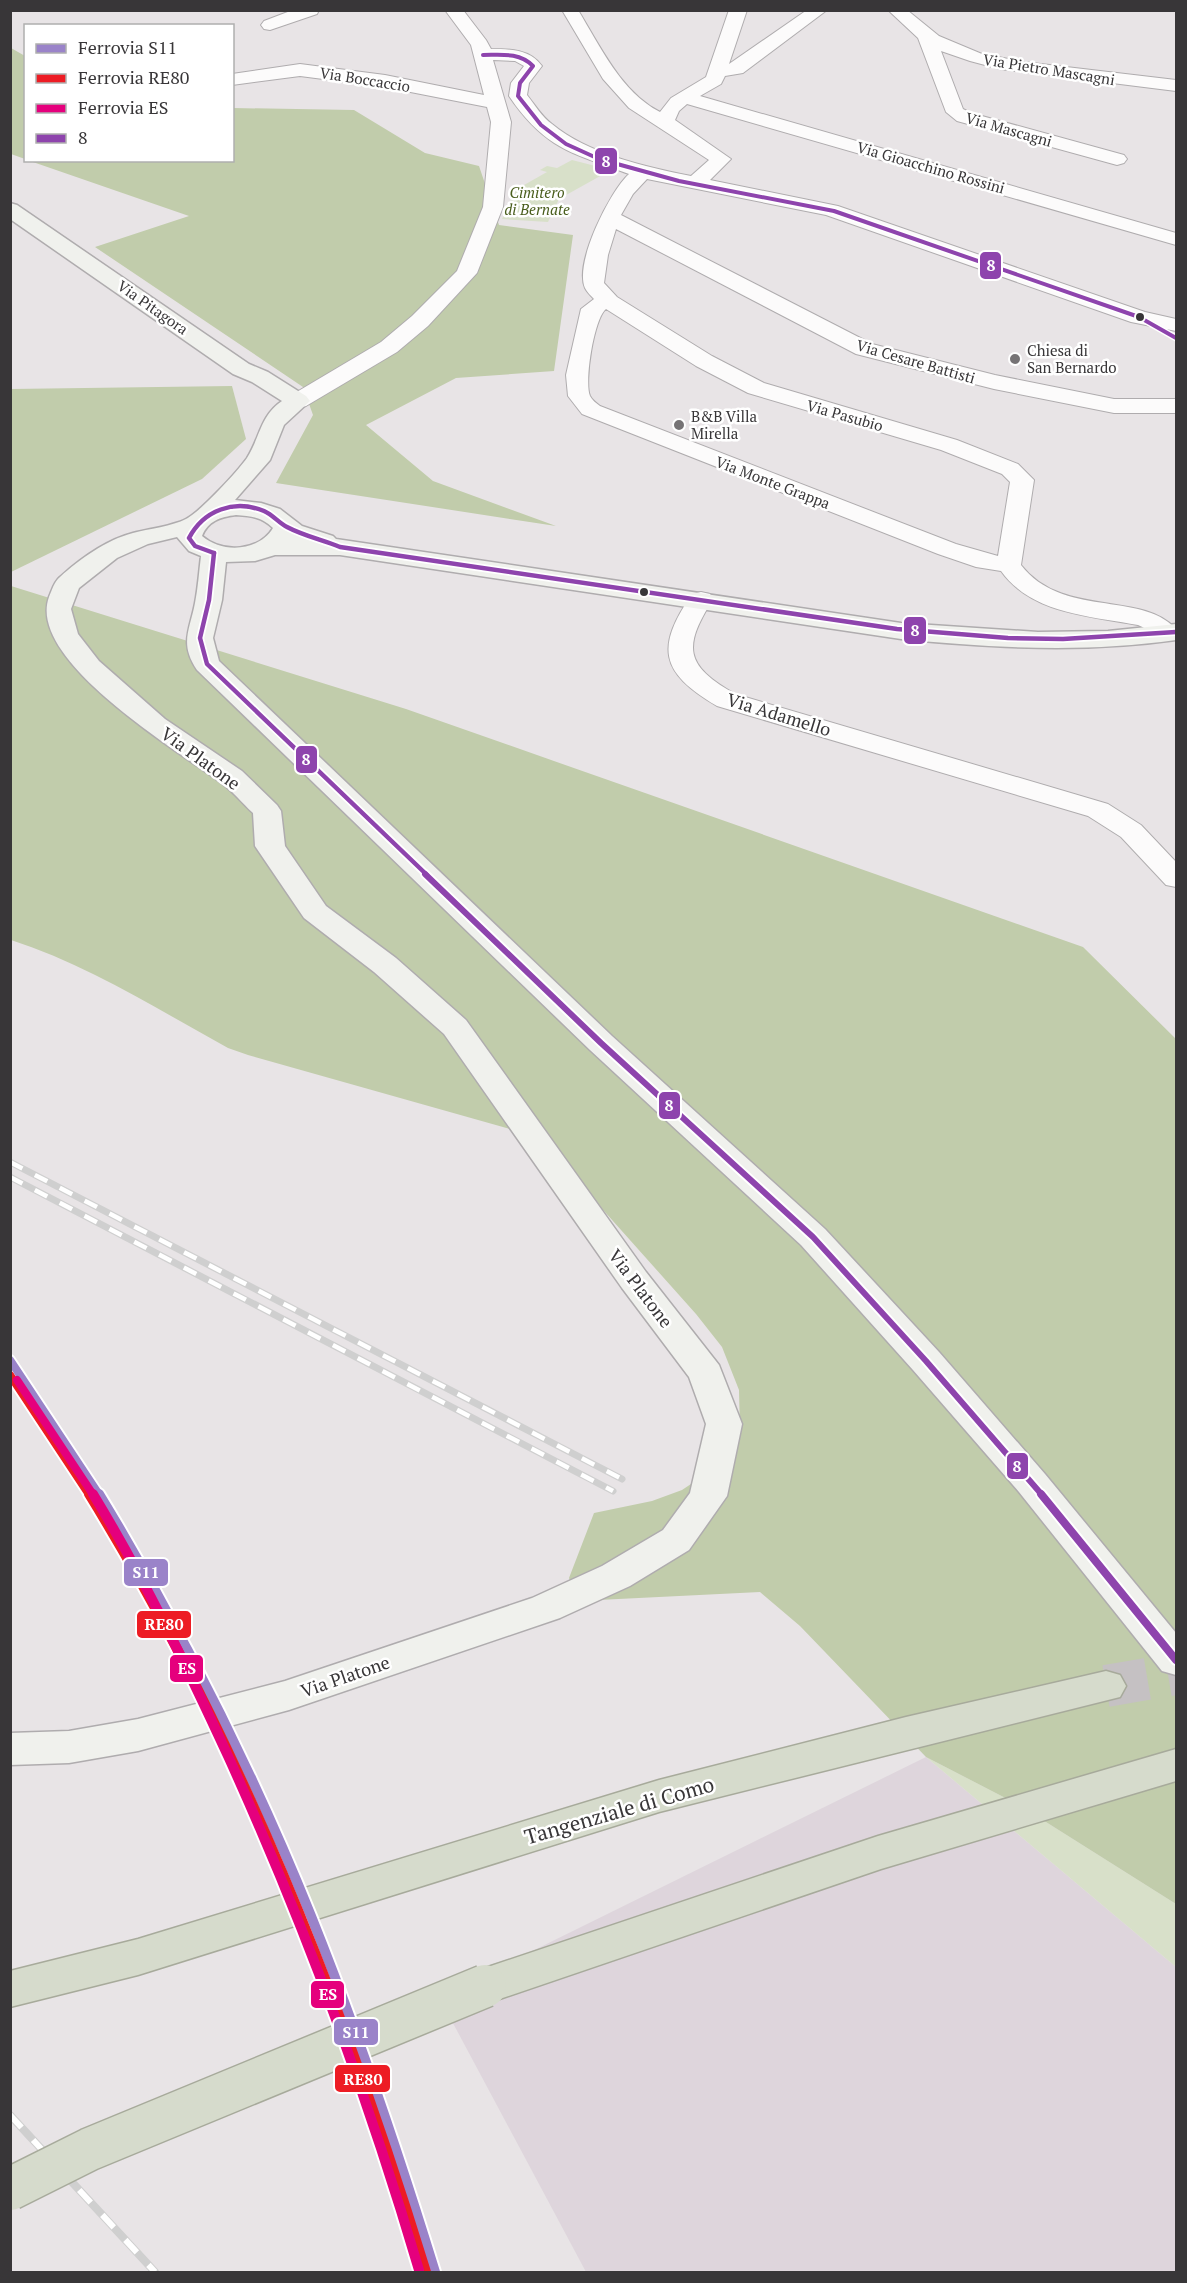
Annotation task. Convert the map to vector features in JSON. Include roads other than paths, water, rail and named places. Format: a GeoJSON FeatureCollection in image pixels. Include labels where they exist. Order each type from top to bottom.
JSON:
{"type":"FeatureCollection","features":[{"type":"Feature","properties":{"kind":"highway","name":"Tangenziale di Como"},"geometry":{"type":"LineString","coordinates":[[10,1989],[138,1957],[659,1796],[906,1733],[1106,1686]]}},
{"type":"Feature","properties":{"kind":"highway"},"geometry":{"type":"LineString","coordinates":[[10,2189],[90,2149],[485,1986],[878,1853],[1176,1765]]}},
{"type":"Feature","properties":{"kind":"street"},"geometry":{"type":"LineString","coordinates":[[270,25],[311,10]]}},
{"type":"Feature","properties":{"kind":"street"},"geometry":{"type":"LineString","coordinates":[[209,603],[203,534],[258,460],[266,436],[283,411],[389,347],[420,321],[467,273],[493,207],[501,122],[480,44],[470,28],[453,10]]}},
{"type":"Feature","properties":{"kind":"street"},"geometry":{"type":"LineString","coordinates":[[664,121],[672,109],[686,97],[714,80],[738,10]]}},
{"type":"Feature","properties":{"kind":"street"},"geometry":{"type":"LineString","coordinates":[[717,71],[737,69],[819,10]]}},
{"type":"Feature","properties":{"kind":"street","name":"Via Pietro Mascagni"},"geometry":{"type":"LineString","coordinates":[[896,10],[912,27],[960,53],[997,63],[1029,68],[1176,86]]}},
{"type":"Feature","properties":{"kind":"street"},"geometry":{"type":"LineString","coordinates":[[570,11],[629,98],[646,114],[664,121],[721,159],[695,183]]}},
{"type":"Feature","properties":{"kind":"street","name":"Via Mascagni"},"geometry":{"type":"LineString","coordinates":[[926,36],[955,112],[964,117],[1117,159]]}},
{"type":"Feature","properties":{"kind":"street"},"geometry":{"type":"LineString","coordinates":[[934,61],[945,55],[960,53]]}},
{"type":"Feature","properties":{"kind":"street"},"geometry":{"type":"LineString","coordinates":[[483,55],[517,56],[532,62],[533,66],[520,82],[518,96],[529,111],[556,138],[568,145],[643,172],[831,210],[1140,317],[1176,325]]}},
{"type":"Feature","properties":{"kind":"street","name":"Via Boccaccio"},"geometry":{"type":"LineString","coordinates":[[234,80],[300,70],[385,81],[496,103]]}},
{"type":"Feature","properties":{"kind":"street","name":"Via Gioacchino Rossini"},"geometry":{"type":"LineString","coordinates":[[686,97],[1174,239]]}},
{"type":"Feature","properties":{"kind":"street","name":"Via Pasubio"},"geometry":{"type":"LineString","coordinates":[[643,172],[625,191],[607,227],[594,283],[595,288],[609,302],[704,361],[756,388],[949,445],[1017,474],[1022,480],[1009,565]]}},
{"type":"Feature","properties":{"kind":"street","name":"Via Pitagora"},"geometry":{"type":"LineString","coordinates":[[10,209],[241,369],[260,377],[298,401]]}},
{"type":"Feature","properties":{"kind":"street","name":"Via Cesare Battisti"},"geometry":{"type":"LineString","coordinates":[[607,227],[643,235],[864,349],[994,382],[1114,406],[1176,406]]}},
{"type":"Feature","properties":{"kind":"street","name":"Via Monte Grappa"},"geometry":{"type":"LineString","coordinates":[[609,302],[592,309],[576,377],[577,392],[592,411],[947,549],[985,562],[1009,565]]}},
{"type":"Feature","properties":{"kind":"street"},"geometry":{"type":"LineString","coordinates":[[1140,317],[1176,338]]}},
{"type":"Feature","properties":{"kind":"street"},"geometry":{"type":"LineString","coordinates":[[260,377],[266,410],[266,436]]}},
{"type":"Feature","properties":{"kind":"street"},"geometry":{"type":"LineString","coordinates":[[258,460],[276,529]]}},
{"type":"Feature","properties":{"kind":"street"},"geometry":{"type":"LineString","coordinates":[[203,534],[241,508],[276,529],[340,547],[701,599],[900,631],[1055,639],[1161,631]]}},
{"type":"Feature","properties":{"kind":"street"},"geometry":{"type":"LineString","coordinates":[[276,529],[245,554],[209,603],[198,633],[201,653],[207,664],[600,1043],[813,1237],[926,1360],[1032,1483],[1173,1656]]}},
{"type":"Feature","properties":{"kind":"street"},"geometry":{"type":"LineString","coordinates":[[203,534],[245,554]]}},
{"type":"Feature","properties":{"kind":"street","name":"Via Platone"},"geometry":{"type":"LineString","coordinates":[[10,1749],[69,1748],[138,1735],[289,1695],[546,1608],[616,1576],[676,1540],[708,1496],[723,1424],[706,1374],[634,1280],[455,1028],[385,965],[315,912],[270,846],[267,810],[232,777],[155,725],[89,667],[65,635],[58,609],[67,584],[108,553],[203,534]]}},
{"type":"Feature","properties":{"kind":"street"},"geometry":{"type":"LineString","coordinates":[[1009,565],[1015,576],[1026,587],[1044,596],[1161,631]]}},
{"type":"Feature","properties":{"kind":"street","name":"Via Adamello"},"geometry":{"type":"LineString","coordinates":[[701,599],[685,625],[680,654],[686,669],[700,685],[713,693],[726,700],[1098,810],[1120,820],[1136,832],[1176,879]]}},
{"type":"Feature","properties":{"kind":"tunnel"},"geometry":{"type":"LineString","coordinates":[[1106,1686],[1176,1674]]}},
{"type":"Feature","properties":{"kind":"railway"},"geometry":{"type":"LineString","coordinates":[[10,1162],[622,1479]]}},
{"type":"Feature","properties":{"kind":"railway"},"geometry":{"type":"LineString","coordinates":[[10,1177],[613,1491]]}},
{"type":"Feature","properties":{"kind":"railway"},"geometry":{"type":"LineString","coordinates":[[10,2115],[155,2272]]}},
{"type":"Feature","properties":{"kind":"rail line","name":"S11"},"geometry":{"type":"LineString","coordinates":[[10,1360],[80,1463],[146,1571],[206,1683],[261,1798],[311,1915],[357,2034],[398,2153],[435,2272]]}},
{"type":"Feature","properties":{"kind":"rail line","name":"RE80"},"geometry":{"type":"LineString","coordinates":[[10,1375],[75,1471],[135,1571],[189,1673],[240,1778],[293,1899],[342,2022],[386,2146],[426,2272]]}},
{"type":"Feature","properties":{"kind":"rail line","name":"ES"},"geometry":{"type":"LineString","coordinates":[[17,1380],[75,1465],[127,1553],[174,1643],[248,1800],[329,1998],[377,2133],[419,2270]]}},
{"type":"Feature","properties":{"kind":"place","name":"Chiesa di San Bernardo"},"geometry":{"type":"Point","coordinates":[1015,359]}},
{"type":"Feature","properties":{"kind":"place","name":"B&B Villa Mirella"},"geometry":{"type":"Point","coordinates":[679,425]}},
{"type":"Feature","properties":{"kind":"park label","name":"Cimitero di Bernate"},"geometry":{"type":"Point","coordinates":[537,200]}}]}
